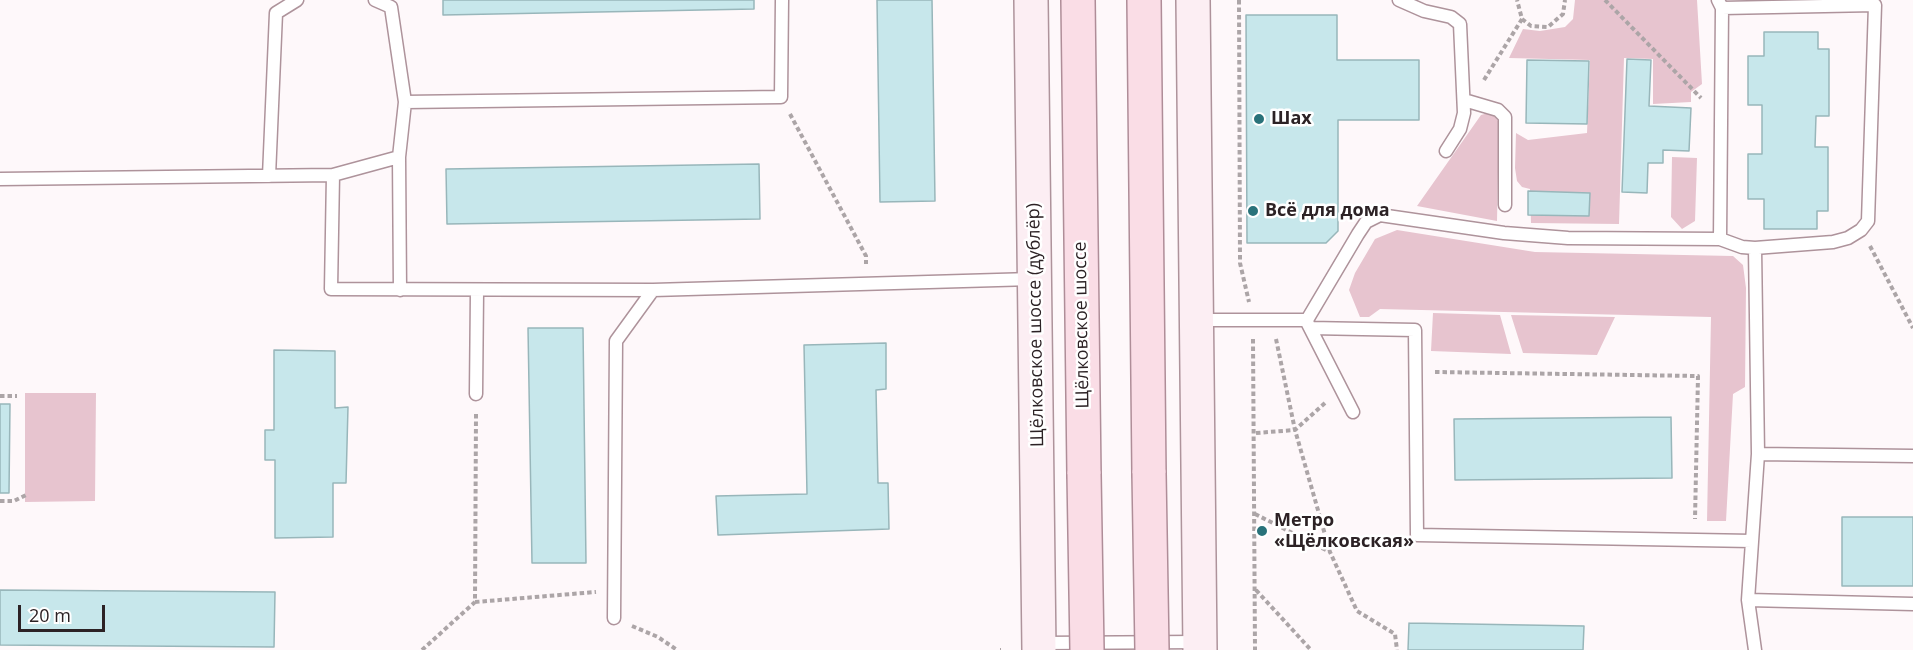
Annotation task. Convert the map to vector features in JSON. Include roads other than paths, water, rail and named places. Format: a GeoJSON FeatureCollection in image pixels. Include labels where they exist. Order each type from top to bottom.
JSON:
{"type":"FeatureCollection","features":[{"type":"Feature","properties":{"kind":"main road","name":"Щёлковское шоссе (дублёр)"},"geometry":{"type":"LineString","coordinates":[[1031,0],[1039,647]]}},
{"type":"Feature","properties":{"kind":"main road","name":"Щёлковское шоссе"},"geometry":{"type":"LineString","coordinates":[[1078,0],[1084,474],[1097,647]]}},
{"type":"Feature","properties":{"kind":"main road"},"geometry":{"type":"LineString","coordinates":[[1144,0],[1149,473],[1145,647]]}},
{"type":"Feature","properties":{"kind":"main road"},"geometry":{"type":"LineString","coordinates":[[1193,0],[1200,646]]}},
{"type":"Feature","properties":{"kind":"lane"},"geometry":{"type":"LineString","coordinates":[[268,176],[276,13],[297,0]]}},
{"type":"Feature","properties":{"kind":"lane"},"geometry":{"type":"LineString","coordinates":[[375,0],[391,8],[405,102],[399,157],[400,290]]}},
{"type":"Feature","properties":{"kind":"lane"},"geometry":{"type":"LineString","coordinates":[[405,102],[781,97],[782,0]]}},
{"type":"Feature","properties":{"kind":"lane"},"geometry":{"type":"LineString","coordinates":[[1399,0],[1424,11],[1451,17],[1460,24],[1468,100],[1463,122],[1446,151]]}},
{"type":"Feature","properties":{"kind":"lane"},"geometry":{"type":"LineString","coordinates":[[1309,325],[1358,234],[1366,222],[1380,215],[1504,233],[1568,238],[1720,239],[1742,247],[1755,248],[1833,242],[1848,238],[1861,230],[1868,221],[1875,5],[1720,4],[1720,239]]}},
{"type":"Feature","properties":{"kind":"lane"},"geometry":{"type":"LineString","coordinates":[[1468,100],[1498,110],[1505,117],[1505,205]]}},
{"type":"Feature","properties":{"kind":"lane"},"geometry":{"type":"LineString","coordinates":[[0,179],[333,175],[399,157]]}},
{"type":"Feature","properties":{"kind":"lane"},"geometry":{"type":"LineString","coordinates":[[333,175],[331,289],[653,290],[1036,279]]}},
{"type":"Feature","properties":{"kind":"lane"},"geometry":{"type":"LineString","coordinates":[[1755,248],[1758,454],[1748,600],[1755,650]]}},
{"type":"Feature","properties":{"kind":"lane"},"geometry":{"type":"LineString","coordinates":[[614,618],[616,341],[653,290]]}},
{"type":"Feature","properties":{"kind":"lane"},"geometry":{"type":"LineString","coordinates":[[476,394],[477,291]]}},
{"type":"Feature","properties":{"kind":"lane"},"geometry":{"type":"LineString","coordinates":[[1195,320],[1273,321],[1415,330],[1418,535],[1752,541]]}},
{"type":"Feature","properties":{"kind":"lane"},"geometry":{"type":"LineString","coordinates":[[1309,325],[1353,412]]}},
{"type":"Feature","properties":{"kind":"lane"},"geometry":{"type":"LineString","coordinates":[[1758,454],[1913,456]]}},
{"type":"Feature","properties":{"kind":"lane"},"geometry":{"type":"LineString","coordinates":[[1748,600],[1913,604]]}},
{"type":"Feature","properties":{"kind":"lane"},"geometry":{"type":"LineString","coordinates":[[1039,647],[1200,646]]}},
{"type":"Feature","properties":{"kind":"place","name":"Шах"},"geometry":{"type":"Point","coordinates":[1259,119]}},
{"type":"Feature","properties":{"kind":"place","name":"Всё для дома"},"geometry":{"type":"Point","coordinates":[1253,211]}},
{"type":"Feature","properties":{"kind":"place","name":"Метро «Щёлковская»"},"geometry":{"type":"Point","coordinates":[1262,531]}}]}
